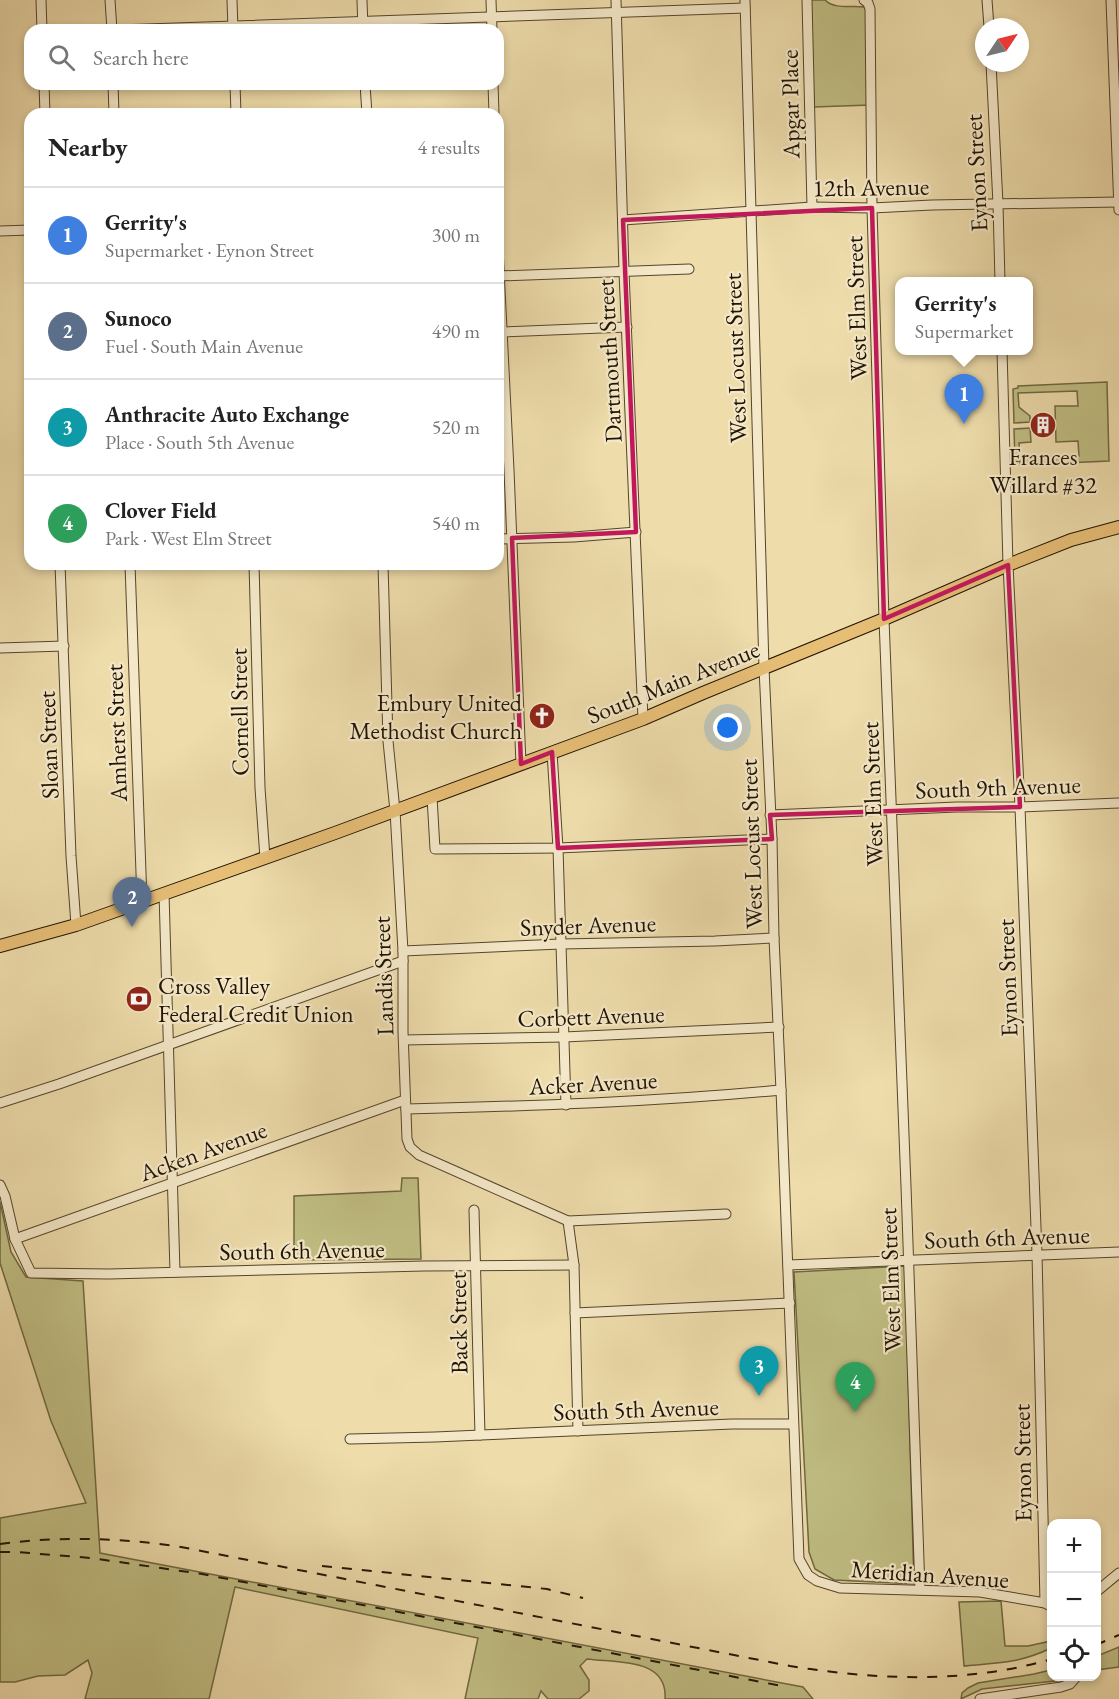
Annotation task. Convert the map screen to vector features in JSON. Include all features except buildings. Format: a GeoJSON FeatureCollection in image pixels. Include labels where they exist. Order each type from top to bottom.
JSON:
{"type":"FeatureCollection","features":[{"type":"Feature","properties":{"kind":"main road","name":"South Main Avenue"},"geometry":{"type":"LineString","coordinates":[[0,946],[76,925],[643,720],[1008,565],[1071,540],[1119,527]]}},
{"type":"Feature","properties":{"kind":"street"},"geometry":{"type":"LineString","coordinates":[[41,0],[42,24]]}},
{"type":"Feature","properties":{"kind":"street"},"geometry":{"type":"LineString","coordinates":[[110,0],[112,24]]}},
{"type":"Feature","properties":{"kind":"street"},"geometry":{"type":"LineString","coordinates":[[232,0],[233,24]]}},
{"type":"Feature","properties":{"kind":"street"},"geometry":{"type":"LineString","coordinates":[[362,0],[363,24]]}},
{"type":"Feature","properties":{"kind":"street"},"geometry":{"type":"LineString","coordinates":[[491,0],[492,24]]}},
{"type":"Feature","properties":{"kind":"street","name":"Dartmouth Street"},"geometry":{"type":"LineString","coordinates":[[616,0],[624,272],[643,720]]}},
{"type":"Feature","properties":{"kind":"street","name":"Apgar Place"},"geometry":{"type":"LineString","coordinates":[[807,0],[812,207]]}},
{"type":"Feature","properties":{"kind":"street","name":"West Elm Street"},"geometry":{"type":"LineString","coordinates":[[864,0],[870,9],[872,208],[884,619],[920,1590]]}},
{"type":"Feature","properties":{"kind":"street"},"geometry":{"type":"LineString","coordinates":[[987,0],[988,18]]}},
{"type":"Feature","properties":{"kind":"street"},"geometry":{"type":"LineString","coordinates":[[1111,0],[1119,210]]}},
{"type":"Feature","properties":{"kind":"street"},"geometry":{"type":"LineString","coordinates":[[389,24],[492,16],[684,11],[745,4]]}},
{"type":"Feature","properties":{"kind":"street","name":"West Locust Street"},"geometry":{"type":"LineString","coordinates":[[745,4],[764,668],[782,1090],[793,1424],[799,1559],[808,1575]]}},
{"type":"Feature","properties":{"kind":"street","name":"Eynon Street"},"geometry":{"type":"LineString","coordinates":[[991,72],[1000,277]]}},
{"type":"Feature","properties":{"kind":"street"},"geometry":{"type":"LineString","coordinates":[[44,90],[45,108]]}},
{"type":"Feature","properties":{"kind":"street"},"geometry":{"type":"LineString","coordinates":[[113,90],[114,108]]}},
{"type":"Feature","properties":{"kind":"street"},"geometry":{"type":"LineString","coordinates":[[235,90],[236,108]]}},
{"type":"Feature","properties":{"kind":"street"},"geometry":{"type":"LineString","coordinates":[[365,90],[367,108]]}},
{"type":"Feature","properties":{"kind":"street"},"geometry":{"type":"LineString","coordinates":[[494,90],[494,108]]}},
{"type":"Feature","properties":{"kind":"street","name":"12th Avenue"},"geometry":{"type":"LineString","coordinates":[[623,220],[812,207],[872,208],[1119,202]]}},
{"type":"Feature","properties":{"kind":"street"},"geometry":{"type":"LineString","coordinates":[[0,231],[24,230]]}},
{"type":"Feature","properties":{"kind":"street"},"geometry":{"type":"LineString","coordinates":[[504,276],[689,270]]}},
{"type":"Feature","properties":{"kind":"street"},"geometry":{"type":"LineString","coordinates":[[504,332],[627,327]]}},
{"type":"Feature","properties":{"kind":"street","name":"Eynon Street"},"geometry":{"type":"LineString","coordinates":[[1002,355],[1008,565],[1020,807],[1047,1576]]}},
{"type":"Feature","properties":{"kind":"street"},"geometry":{"type":"LineString","coordinates":[[504,373],[521,764]]}},
{"type":"Feature","properties":{"kind":"street"},"geometry":{"type":"LineString","coordinates":[[504,539],[574,537],[636,532]]}},
{"type":"Feature","properties":{"kind":"street","name":"Sloan Street"},"geometry":{"type":"LineString","coordinates":[[60,570],[71,856],[76,925]]}},
{"type":"Feature","properties":{"kind":"street","name":"Amherst Street"},"geometry":{"type":"LineString","coordinates":[[130,570],[142,901]]}},
{"type":"Feature","properties":{"kind":"street","name":"Cornell Street"},"geometry":{"type":"LineString","coordinates":[[254,570],[260,788],[265,858]]}},
{"type":"Feature","properties":{"kind":"street","name":"Landis Street"},"geometry":{"type":"LineString","coordinates":[[383,570],[388,741],[395,811],[403,951],[407,1139],[410,1147],[419,1155],[568,1221]]}},
{"type":"Feature","properties":{"kind":"street"},"geometry":{"type":"LineString","coordinates":[[0,648],[64,646]]}},
{"type":"Feature","properties":{"kind":"street"},"geometry":{"type":"LineString","coordinates":[[552,752],[558,848],[566,1105]]}},
{"type":"Feature","properties":{"kind":"street"},"geometry":{"type":"LineString","coordinates":[[432,797],[435,849],[558,848],[772,839]]}},
{"type":"Feature","properties":{"kind":"street","name":"South 9th Avenue"},"geometry":{"type":"LineString","coordinates":[[770,815],[1119,802]]}},
{"type":"Feature","properties":{"kind":"street"},"geometry":{"type":"LineString","coordinates":[[164,893],[175,1272]]}},
{"type":"Feature","properties":{"kind":"street","name":"Snyder Avenue"},"geometry":{"type":"LineString","coordinates":[[403,951],[774,938]]}},
{"type":"Feature","properties":{"kind":"street"},"geometry":{"type":"LineString","coordinates":[[0,1103],[403,962]]}},
{"type":"Feature","properties":{"kind":"street","name":"Corbett Avenue"},"geometry":{"type":"LineString","coordinates":[[404,1040],[564,1037],[779,1027]]}},
{"type":"Feature","properties":{"kind":"street","name":"Acker Avenue"},"geometry":{"type":"LineString","coordinates":[[405,1105],[566,1105],[782,1090]]}},
{"type":"Feature","properties":{"kind":"street","name":"Acken Avenue"},"geometry":{"type":"LineString","coordinates":[[15,1239],[173,1182],[405,1105]]}},
{"type":"Feature","properties":{"kind":"street"},"geometry":{"type":"LineString","coordinates":[[0,1185],[5,1196],[15,1239]]}},
{"type":"Feature","properties":{"kind":"street","name":"Back Street"},"geometry":{"type":"LineString","coordinates":[[474,1210],[480,1435]]}},
{"type":"Feature","properties":{"kind":"street"},"geometry":{"type":"LineString","coordinates":[[578,1431],[574,1265],[568,1221],[726,1214]]}},
{"type":"Feature","properties":{"kind":"street","name":"South 6th Avenue"},"geometry":{"type":"LineString","coordinates":[[15,1239],[31,1273],[109,1274],[574,1265]]}},
{"type":"Feature","properties":{"kind":"street","name":"South 6th Avenue"},"geometry":{"type":"LineString","coordinates":[[788,1265],[1119,1252]]}},
{"type":"Feature","properties":{"kind":"street"},"geometry":{"type":"LineString","coordinates":[[575,1313],[790,1303]]}},
{"type":"Feature","properties":{"kind":"street","name":"South 5th Avenue"},"geometry":{"type":"LineString","coordinates":[[350,1439],[423,1438],[732,1424],[793,1424]]}},
{"type":"Feature","properties":{"kind":"street"},"geometry":{"type":"LineString","coordinates":[[1101,1588],[1119,1573]]}},
{"type":"Feature","properties":{"kind":"street","name":"Meridian Avenue"},"geometry":{"type":"LineString","coordinates":[[808,1575],[817,1581],[840,1588],[980,1592],[1047,1605]]}},
{"type":"Feature","properties":{"kind":"street"},"geometry":{"type":"LineString","coordinates":[[980,1699],[1061,1687],[1073,1681]]}},
{"type":"Feature","properties":{"kind":"highlighted area"},"geometry":{"type":"Polygon","coordinates":[[[872,208],[884,619],[1008,565],[1020,807],[770,815],[772,839],[558,848],[552,752],[521,764],[512,538],[636,532],[623,220],[872,208]]]}},
{"type":"Feature","properties":{"kind":"shaded area"},"geometry":{"type":"Polygon","coordinates":[[[810,0],[825,0],[834,5],[864,7],[866,10],[870,105],[814,107],[810,0]]]}},
{"type":"Feature","properties":{"kind":"shaded area"},"geometry":{"type":"Polygon","coordinates":[[[1107,382],[1109,461],[1020,465],[1020,461],[1015,462],[1014,429],[1030,428],[1031,442],[1019,443],[1020,457],[1079,456],[1078,441],[1056,442],[1055,406],[1078,406],[1077,391],[1018,393],[1019,407],[1030,416],[1030,422],[1014,423],[1013,389],[1018,386],[1107,382]]]}},
{"type":"Feature","properties":{"kind":"shaded area"},"geometry":{"type":"Polygon","coordinates":[[[402,1178],[418,1178],[421,1259],[294,1260],[294,1196],[401,1191],[402,1178]]]}},
{"type":"Feature","properties":{"kind":"shaded area"},"geometry":{"type":"Polygon","coordinates":[[[0,1202],[11,1252],[26,1277],[83,1281],[100,1553],[803,1687],[813,1699],[665,1699],[664,1685],[649,1669],[625,1662],[587,1659],[580,1666],[589,1680],[589,1691],[579,1699],[548,1699],[541,1691],[538,1699],[465,1699],[478,1638],[235,1587],[209,1699],[85,1699],[92,1673],[88,1660],[65,1675],[38,1676],[15,1682],[0,1682],[0,1518],[86,1503],[51,1421],[0,1263],[0,1202]]]}},
{"type":"Feature","properties":{"kind":"shaded area"},"geometry":{"type":"Polygon","coordinates":[[[905,1266],[914,1584],[834,1580],[815,1569],[809,1552],[794,1272],[905,1266]]]}},
{"type":"Feature","properties":{"kind":"shaded area"},"geometry":{"type":"Polygon","coordinates":[[[1001,1601],[1005,1646],[1028,1646],[1047,1642],[1047,1650],[1019,1659],[964,1666],[959,1602],[1001,1601]]]}},
{"type":"Feature","properties":{"kind":"shaded area"},"geometry":{"type":"Polygon","coordinates":[[[1119,1647],[1119,1667],[1101,1669],[1101,1654],[1119,1647]]]}},
{"type":"Feature","properties":{"kind":"shaded area"},"geometry":{"type":"Polygon","coordinates":[[[1047,1671],[1047,1681],[1055,1681],[982,1689],[961,1699],[962,1693],[978,1683],[1047,1671]]]}},
{"type":"Feature","properties":{"kind":"railway"},"geometry":{"type":"LineString","coordinates":[[0,1544],[88,1539],[176,1546],[823,1671],[888,1677],[954,1676],[987,1673],[1047,1660]]}},
{"type":"Feature","properties":{"kind":"railway"},"geometry":{"type":"LineString","coordinates":[[0,1552],[91,1558],[202,1574],[787,1687]]}},
{"type":"Feature","properties":{"kind":"railway"},"geometry":{"type":"LineString","coordinates":[[322,1566],[547,1589],[583,1598]]}},
{"type":"Feature","properties":{"kind":"railway"},"geometry":{"type":"LineString","coordinates":[[1101,1643],[1119,1635]]}},
{"type":"Feature","properties":{"kind":"place","name":"Gerrity's"},"geometry":{"type":"Point","coordinates":[964,424]}},
{"type":"Feature","properties":{"kind":"place","name":"Frances Willard #32"},"geometry":{"type":"Point","coordinates":[1043,425]}},
{"type":"Feature","properties":{"kind":"place","name":"Embury United Methodist Church"},"geometry":{"type":"Point","coordinates":[542,716]}},
{"type":"Feature","properties":{"kind":"place","name":"Sunoco"},"geometry":{"type":"Point","coordinates":[132,927]}},
{"type":"Feature","properties":{"kind":"place","name":"Cross Valley Federal Credit Union"},"geometry":{"type":"Point","coordinates":[139,999]}},
{"type":"Feature","properties":{"kind":"place","name":"Anthracite Auto Exchange"},"geometry":{"type":"Point","coordinates":[759,1396]}},
{"type":"Feature","properties":{"kind":"place","name":"Clover Field"},"geometry":{"type":"Point","coordinates":[855,1412]}}]}
